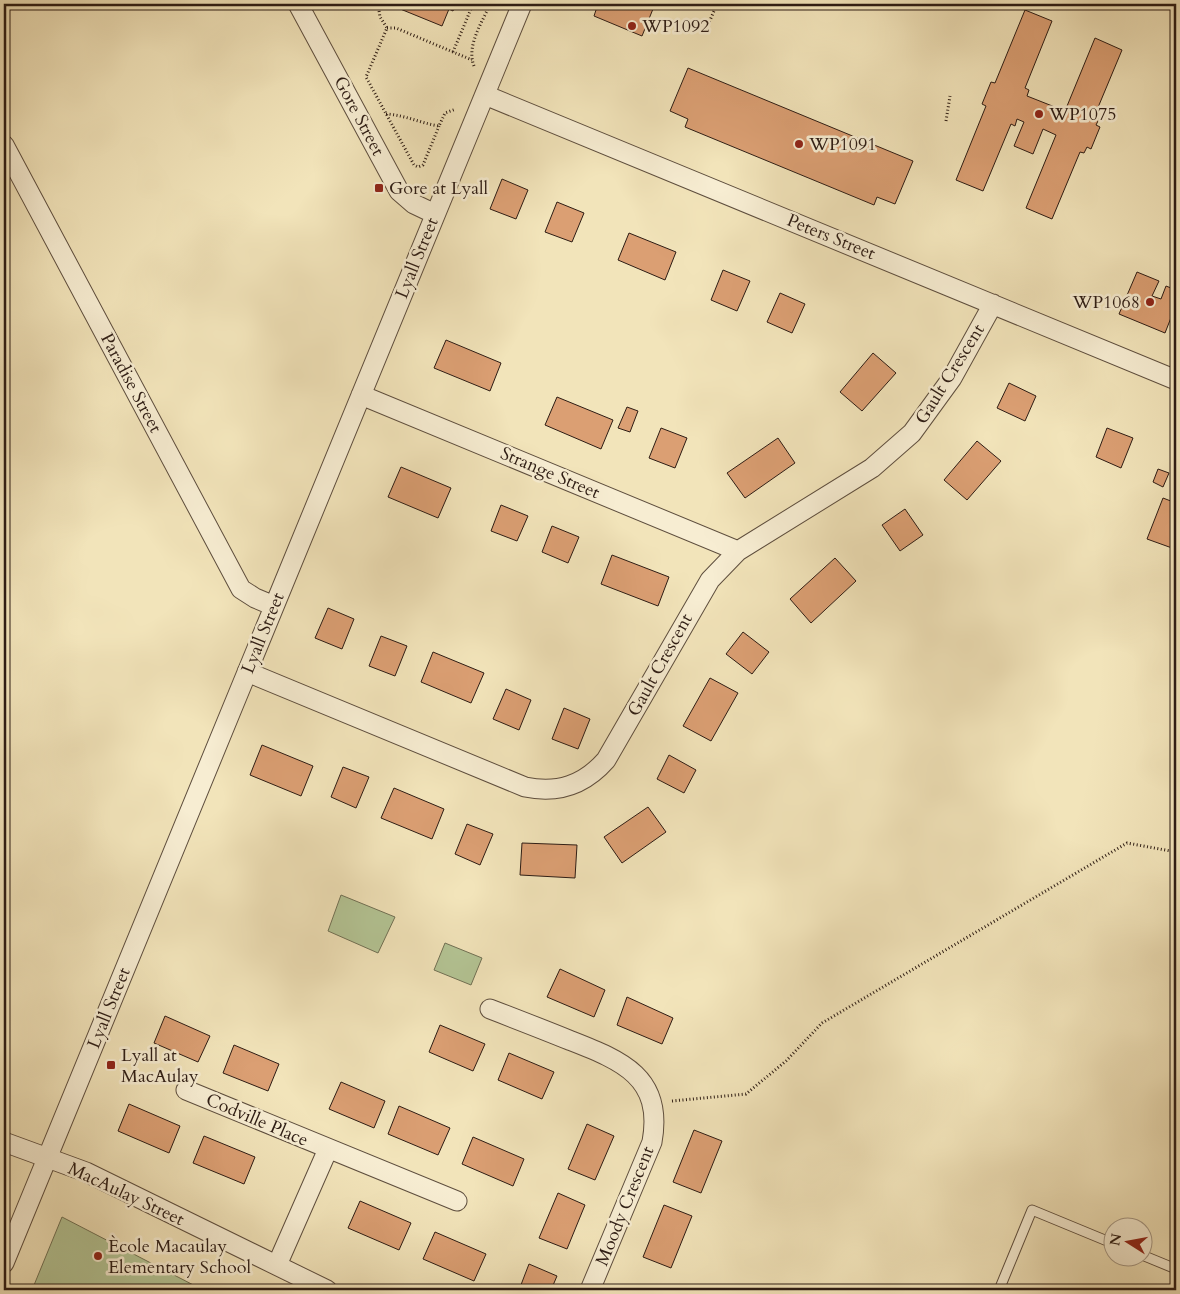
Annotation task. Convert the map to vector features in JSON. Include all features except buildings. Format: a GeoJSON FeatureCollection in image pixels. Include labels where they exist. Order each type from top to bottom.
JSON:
{"type":"FeatureCollection","features":[{"type":"Feature","properties":{"kind":"street","name":"Gore Street"},"geometry":{"type":"LineString","coordinates":[[298,4],[399,191],[414,204],[435,214]]}},
{"type":"Feature","properties":{"kind":"street","name":"Lyall Street"},"geometry":{"type":"LineString","coordinates":[[4,1263],[522,4]]}},
{"type":"Feature","properties":{"kind":"street","name":"Peters Street"},"geometry":{"type":"LineString","coordinates":[[485,95],[1176,380]]}},
{"type":"Feature","properties":{"kind":"street","name":"Paradise Street"},"geometry":{"type":"LineString","coordinates":[[4,145],[241,588],[255,598],[274,606]]}},
{"type":"Feature","properties":{"kind":"street","name":"Gault Crescent"},"geometry":{"type":"LineString","coordinates":[[247,672],[511,782],[540,790],[569,787],[596,772],[606,760],[710,580],[738,552],[872,468],[912,433],[952,378],[993,304]]}},
{"type":"Feature","properties":{"kind":"street","name":"Strange Street"},"geometry":{"type":"LineString","coordinates":[[361,395],[738,552]]}},
{"type":"Feature","properties":{"kind":"street","name":"Moody Crescent"},"geometry":{"type":"LineString","coordinates":[[490,1009],[618,1060],[639,1078],[652,1103],[654,1129],[652,1142],[590,1290]]}},
{"type":"Feature","properties":{"kind":"street","name":"Codville Place"},"geometry":{"type":"LineString","coordinates":[[186,1090],[457,1201]]}},
{"type":"Feature","properties":{"kind":"street","name":"MacAulay Street"},"geometry":{"type":"LineString","coordinates":[[4,1142],[86,1172],[327,1290]]}},
{"type":"Feature","properties":{"kind":"street","name":"Codville Place"},"geometry":{"type":"LineString","coordinates":[[277,1265],[328,1149]]}},
{"type":"Feature","properties":{"kind":"lane"},"geometry":{"type":"LineString","coordinates":[[1000,1290],[1032,1210],[1102,1239]]}},
{"type":"Feature","properties":{"kind":"lane"},"geometry":{"type":"LineString","coordinates":[[1152,1259],[1176,1269]]}},
{"type":"Feature","properties":{"kind":"path"},"geometry":{"type":"LineString","coordinates":[[378,4],[380,17],[387,28]]}},
{"type":"Feature","properties":{"kind":"path"},"geometry":{"type":"LineString","coordinates":[[453,52],[473,4]]}},
{"type":"Feature","properties":{"kind":"path"},"geometry":{"type":"LineString","coordinates":[[470,74],[474,66],[471,60],[471,49],[490,4]]}},
{"type":"Feature","properties":{"kind":"path"},"geometry":{"type":"LineString","coordinates":[[708,24],[717,4]]}},
{"type":"Feature","properties":{"kind":"path"},"geometry":{"type":"LineString","coordinates":[[387,28],[396,28],[471,60],[496,67]]}},
{"type":"Feature","properties":{"kind":"path"},"geometry":{"type":"LineString","coordinates":[[387,28],[366,77],[414,165],[422,165],[445,113],[456,108],[459,100]]}},
{"type":"Feature","properties":{"kind":"path"},"geometry":{"type":"LineString","coordinates":[[946,121],[950,96]]}},
{"type":"Feature","properties":{"kind":"path"},"geometry":{"type":"LineString","coordinates":[[386,114],[409,117],[417,122],[439,126]]}},
{"type":"Feature","properties":{"kind":"path"},"geometry":{"type":"LineString","coordinates":[[652,1103],[746,1094],[786,1062],[822,1024],[1127,843],[1176,852]]}},
{"type":"Feature","properties":{"kind":"green space"},"geometry":{"type":"Polygon","coordinates":[[[341,895],[395,917],[378,953],[328,931],[341,895]]]}},
{"type":"Feature","properties":{"kind":"green space"},"geometry":{"type":"Polygon","coordinates":[[[445,943],[482,958],[471,985],[434,970],[445,943]]]}},
{"type":"Feature","properties":{"kind":"green space","name":"Ècole Macaulay Elementary School"},"geometry":{"type":"Polygon","coordinates":[[[62,1217],[203,1290],[32,1290],[62,1217]]]}},
{"type":"Feature","properties":{"kind":"place","name":"WP1092"},"geometry":{"type":"Point","coordinates":[632,26]}},
{"type":"Feature","properties":{"kind":"place","name":"WP1075"},"geometry":{"type":"Point","coordinates":[1039,114]}},
{"type":"Feature","properties":{"kind":"place","name":"WP1091"},"geometry":{"type":"Point","coordinates":[799,144]}},
{"type":"Feature","properties":{"kind":"place","name":"Gore at Lyall"},"geometry":{"type":"Point","coordinates":[379,188]}},
{"type":"Feature","properties":{"kind":"place","name":"WP1068"},"geometry":{"type":"Point","coordinates":[1150,302]}},
{"type":"Feature","properties":{"kind":"place","name":"Lyall at MacAulay"},"geometry":{"type":"Point","coordinates":[111,1065]}},
{"type":"Feature","properties":{"kind":"place","name":"Ècole Macaulay Elementary School"},"geometry":{"type":"Point","coordinates":[98,1256]}}]}
